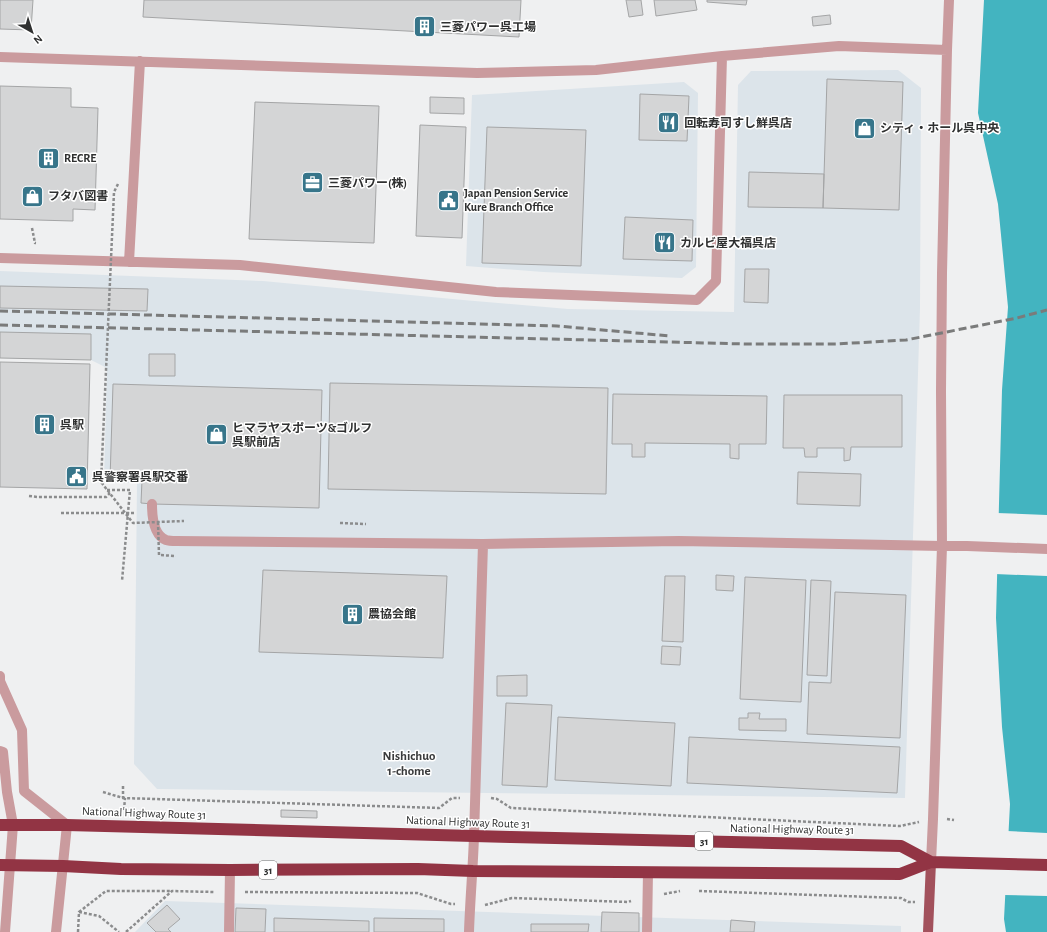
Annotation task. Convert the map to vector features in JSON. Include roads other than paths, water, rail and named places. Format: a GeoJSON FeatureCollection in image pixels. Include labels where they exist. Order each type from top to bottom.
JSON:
{"type":"FeatureCollection","features":[{"type":"Feature","properties":{"kind":"highway","name":"National Highway Route 31"},"geometry":{"type":"LineString","coordinates":[[0,825],[67,825],[901,846],[931,862]]}},
{"type":"Feature","properties":{"kind":"highway","name":"National Highway Route 31"},"geometry":{"type":"LineString","coordinates":[[5,865],[121,869],[418,869],[473,871],[900,874],[931,862],[1047,865]]}},
{"type":"Feature","properties":{"kind":"main road"},"geometry":{"type":"LineString","coordinates":[[928,932],[931,862]]}},
{"type":"Feature","properties":{"kind":"street"},"geometry":{"type":"LineString","coordinates":[[931,862],[942,546],[942,273],[949,0]]}},
{"type":"Feature","properties":{"kind":"street"},"geometry":{"type":"LineString","coordinates":[[0,57],[477,73],[596,70],[722,56],[839,46],[947,50]]}},
{"type":"Feature","properties":{"kind":"street"},"geometry":{"type":"LineString","coordinates":[[0,258],[240,265],[496,292],[697,300],[716,281],[722,56]]}},
{"type":"Feature","properties":{"kind":"street"},"geometry":{"type":"LineString","coordinates":[[129,262],[140,61]]}},
{"type":"Feature","properties":{"kind":"street"},"geometry":{"type":"LineString","coordinates":[[152,504],[152,519],[155,529],[165,540],[176,541],[483,544],[680,541],[967,546],[1047,549]]}},
{"type":"Feature","properties":{"kind":"street"},"geometry":{"type":"LineString","coordinates":[[469,932],[473,871],[483,544]]}},
{"type":"Feature","properties":{"kind":"street"},"geometry":{"type":"LineString","coordinates":[[0,676],[0,681],[22,730],[24,791],[67,825],[56,932]]}},
{"type":"Feature","properties":{"kind":"street"},"geometry":{"type":"LineString","coordinates":[[0,751],[3,752],[7,792],[13,825],[5,865],[5,932]]}},
{"type":"Feature","properties":{"kind":"street"},"geometry":{"type":"LineString","coordinates":[[229,932],[230,870]]}},
{"type":"Feature","properties":{"kind":"street"},"geometry":{"type":"LineString","coordinates":[[647,932],[648,872]]}},
{"type":"Feature","properties":{"kind":"water"},"geometry":{"type":"Polygon","coordinates":[[[984,0],[1047,0],[1047,932],[1006,932],[1004,919],[1010,804],[1002,727],[996,618],[1002,390],[1008,307],[998,204],[978,113],[984,0]]]}},
{"type":"Feature","properties":{"kind":"railway"},"geometry":{"type":"LineString","coordinates":[[0,325],[746,344],[836,344],[906,340],[1017,318],[1047,310]]}},
{"type":"Feature","properties":{"kind":"railway"},"geometry":{"type":"LineString","coordinates":[[0,311],[557,326],[671,336]]}},
{"type":"Feature","properties":{"kind":"place","name":"三菱パワー呉工場"},"geometry":{"type":"Point","coordinates":[425,27]}},
{"type":"Feature","properties":{"kind":"place","name":"回転寿司すし鮮呉店"},"geometry":{"type":"Point","coordinates":[669,123]}},
{"type":"Feature","properties":{"kind":"place","name":"シティ・ホール呉中央"},"geometry":{"type":"Point","coordinates":[864,128]}},
{"type":"Feature","properties":{"kind":"place","name":"RECRE"},"geometry":{"type":"Point","coordinates":[48,158]}},
{"type":"Feature","properties":{"kind":"place","name":"三菱パワー(株)"},"geometry":{"type":"Point","coordinates":[313,183]}},
{"type":"Feature","properties":{"kind":"place","name":"フタバ図書"},"geometry":{"type":"Point","coordinates":[32,196]}},
{"type":"Feature","properties":{"kind":"place","name":"Japan Pension Service Kure Branch Office"},"geometry":{"type":"Point","coordinates":[449,200]}},
{"type":"Feature","properties":{"kind":"place","name":"カルビ屋大福呉店"},"geometry":{"type":"Point","coordinates":[664,243]}},
{"type":"Feature","properties":{"kind":"place","name":"呉駅"},"geometry":{"type":"Point","coordinates":[44,425]}},
{"type":"Feature","properties":{"kind":"place","name":"ヒマラヤスポーツ&ゴルフ 呉駅前店"},"geometry":{"type":"Point","coordinates":[216,435]}},
{"type":"Feature","properties":{"kind":"place","name":"呉警察署呉駅交番"},"geometry":{"type":"Point","coordinates":[76,477]}},
{"type":"Feature","properties":{"kind":"place","name":"農協会館"},"geometry":{"type":"Point","coordinates":[353,614]}},
{"type":"Feature","properties":{"kind":"district","name":"Nishichuo 1-chome"},"geometry":{"type":"Point","coordinates":[409,762]}}]}
